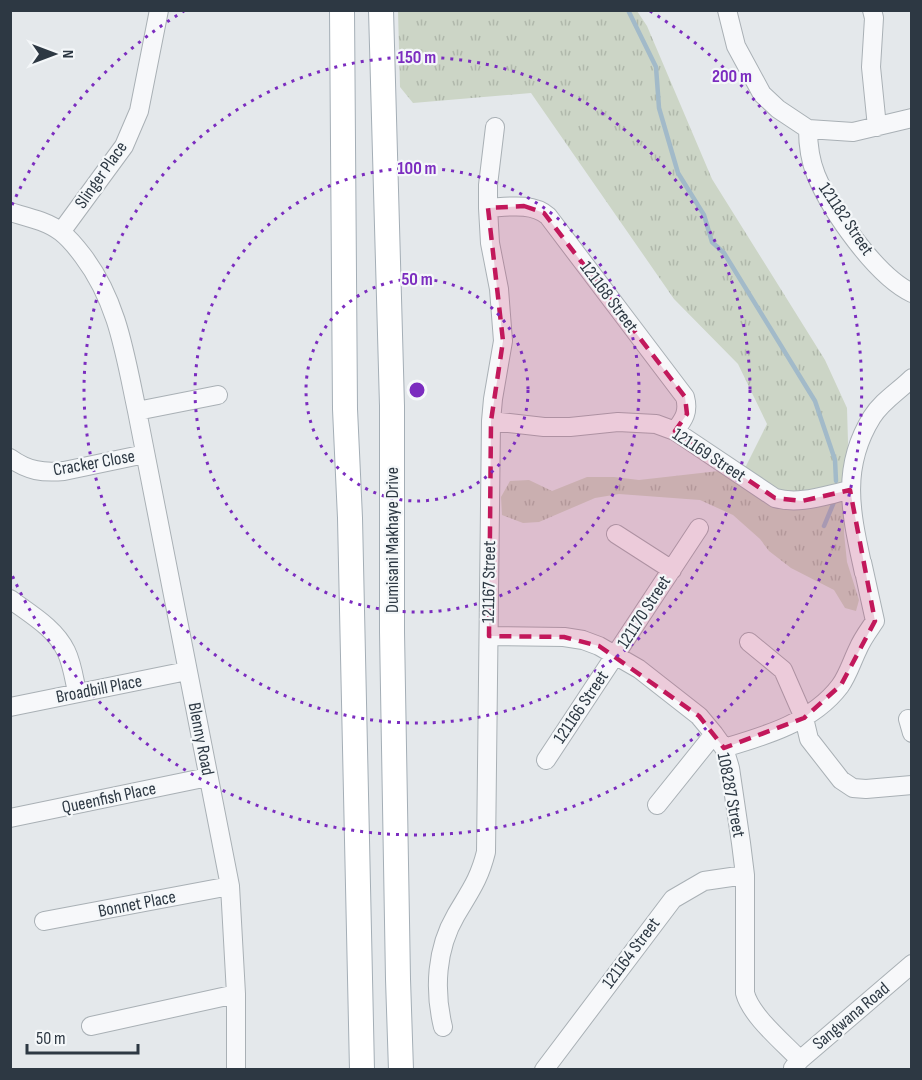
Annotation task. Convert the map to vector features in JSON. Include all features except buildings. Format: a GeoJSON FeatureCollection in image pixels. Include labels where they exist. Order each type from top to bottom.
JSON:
{"type":"FeatureCollection","features":[{"type":"Feature","properties":{"kind":"main road"},"geometry":{"type":"LineString","coordinates":[[342,10],[345,409],[351,552],[362,1070]]}},
{"type":"Feature","properties":{"kind":"main road","name":"Dumisani Makhaye Drive"},"geometry":{"type":"LineString","coordinates":[[381,10],[392,406],[392,633],[401,1070]]}},
{"type":"Feature","properties":{"kind":"street","name":"Slinger Place"},"geometry":{"type":"LineString","coordinates":[[61,232],[124,146],[139,111],[159,10]]}},
{"type":"Feature","properties":{"kind":"street"},"geometry":{"type":"LineString","coordinates":[[727,10],[736,46],[762,94],[778,109],[808,129],[854,132],[912,118]]}},
{"type":"Feature","properties":{"kind":"street"},"geometry":{"type":"LineString","coordinates":[[872,10],[874,24],[871,68],[877,127]]}},
{"type":"Feature","properties":{"kind":"street","name":"121167 Street"},"geometry":{"type":"LineString","coordinates":[[443,1028],[438,995],[442,944],[455,916],[474,888],[486,852],[492,421],[502,340],[496,265],[490,243],[488,208],[488,185],[495,128]]}},
{"type":"Feature","properties":{"kind":"street","name":"121182 Street"},"geometry":{"type":"LineString","coordinates":[[808,129],[810,154],[815,173],[827,197],[867,253],[901,288],[912,293]]}},
{"type":"Feature","properties":{"kind":"street","name":"121168 Street"},"geometry":{"type":"LineString","coordinates":[[488,208],[524,206],[538,209],[548,216],[685,397],[687,414],[675,431]]}},
{"type":"Feature","properties":{"kind":"street","name":"Blenny Road"},"geometry":{"type":"LineString","coordinates":[[10,212],[39,221],[61,232],[92,268],[112,306],[137,411],[230,886],[236,994],[236,1070]]}},
{"type":"Feature","properties":{"kind":"street"},"geometry":{"type":"LineString","coordinates":[[657,804],[719,741],[760,737],[804,718],[829,699],[841,685],[859,646],[875,621],[853,527],[850,490],[856,458],[872,417],[912,378]]}},
{"type":"Feature","properties":{"kind":"street"},"geometry":{"type":"LineString","coordinates":[[137,411],[218,395]]}},
{"type":"Feature","properties":{"kind":"street","name":"121169 Street"},"geometry":{"type":"LineString","coordinates":[[492,421],[544,427],[618,422],[656,424],[675,431],[775,498],[802,501],[850,490]]}},
{"type":"Feature","properties":{"kind":"street","name":"Cracker Close"},"geometry":{"type":"LineString","coordinates":[[10,458],[20,466],[35,471],[51,472],[145,454]]}},
{"type":"Feature","properties":{"kind":"street","name":"121170 Street"},"geometry":{"type":"LineString","coordinates":[[616,654],[699,528]]}},
{"type":"Feature","properties":{"kind":"street","name":"121170 Street"},"geometry":{"type":"LineString","coordinates":[[616,534],[672,570]]}},
{"type":"Feature","properties":{"kind":"street"},"geometry":{"type":"LineString","coordinates":[[862,562],[867,585]]}},
{"type":"Feature","properties":{"kind":"street"},"geometry":{"type":"LineString","coordinates":[[10,598],[43,624],[62,644],[71,663],[77,692]]}},
{"type":"Feature","properties":{"kind":"street","name":"108287 Street"},"geometry":{"type":"LineString","coordinates":[[489,636],[564,637],[583,640],[616,654],[699,716],[719,741],[733,784],[745,875],[745,993],[747,1001],[757,1015],[796,1064]]}},
{"type":"Feature","properties":{"kind":"street"},"geometry":{"type":"LineString","coordinates":[[749,642],[780,666],[795,695],[809,739],[834,772],[848,786],[866,789],[912,785]]}},
{"type":"Feature","properties":{"kind":"street","name":"121166 Street"},"geometry":{"type":"LineString","coordinates":[[546,760],[616,654]]}},
{"type":"Feature","properties":{"kind":"street","name":"Broadbill Place"},"geometry":{"type":"LineString","coordinates":[[10,707],[187,671]]}},
{"type":"Feature","properties":{"kind":"street","name":"Queenfish Place"},"geometry":{"type":"LineString","coordinates":[[10,818],[208,777]]}},
{"type":"Feature","properties":{"kind":"street","name":"121164 Street"},"geometry":{"type":"LineString","coordinates":[[544,1070],[673,899],[704,881],[745,875]]}},
{"type":"Feature","properties":{"kind":"street","name":"Bonnet Place"},"geometry":{"type":"LineString","coordinates":[[44,921],[230,886]]}},
{"type":"Feature","properties":{"kind":"street","name":"Sangwana Road"},"geometry":{"type":"LineString","coordinates":[[796,1064],[912,964]]}},
{"type":"Feature","properties":{"kind":"street"},"geometry":{"type":"LineString","coordinates":[[91,1026],[236,994]]}},
{"type":"Feature","properties":{"kind":"highlighted area"},"geometry":{"type":"Polygon","coordinates":[[[524,206],[544,213],[685,397],[687,414],[675,431],[775,498],[802,501],[850,490],[875,621],[841,685],[804,718],[724,748],[699,716],[599,646],[564,637],[489,636],[491,421],[503,341],[488,208],[524,206]]]}},
{"type":"Feature","properties":{"kind":"green space"},"geometry":{"type":"Polygon","coordinates":[[[398,11],[637,11],[647,26],[712,179],[825,360],[847,408],[848,442],[844,533],[847,562],[859,600],[856,611],[845,608],[834,590],[791,568],[769,551],[760,539],[733,515],[700,500],[619,494],[595,498],[539,522],[523,523],[502,515],[501,497],[510,481],[529,480],[552,491],[587,477],[639,480],[745,468],[767,424],[738,364],[674,299],[531,93],[413,103],[400,87],[398,11]]]}},
{"type":"Feature","properties":{"kind":"waterway"},"geometry":{"type":"LineString","coordinates":[[628,10],[656,67],[659,108],[678,173],[704,215],[712,242],[724,253],[815,401],[835,460],[836,481]]}},
{"type":"Feature","properties":{"kind":"waterway"},"geometry":{"type":"LineString","coordinates":[[824,526],[834,502]]}}]}
